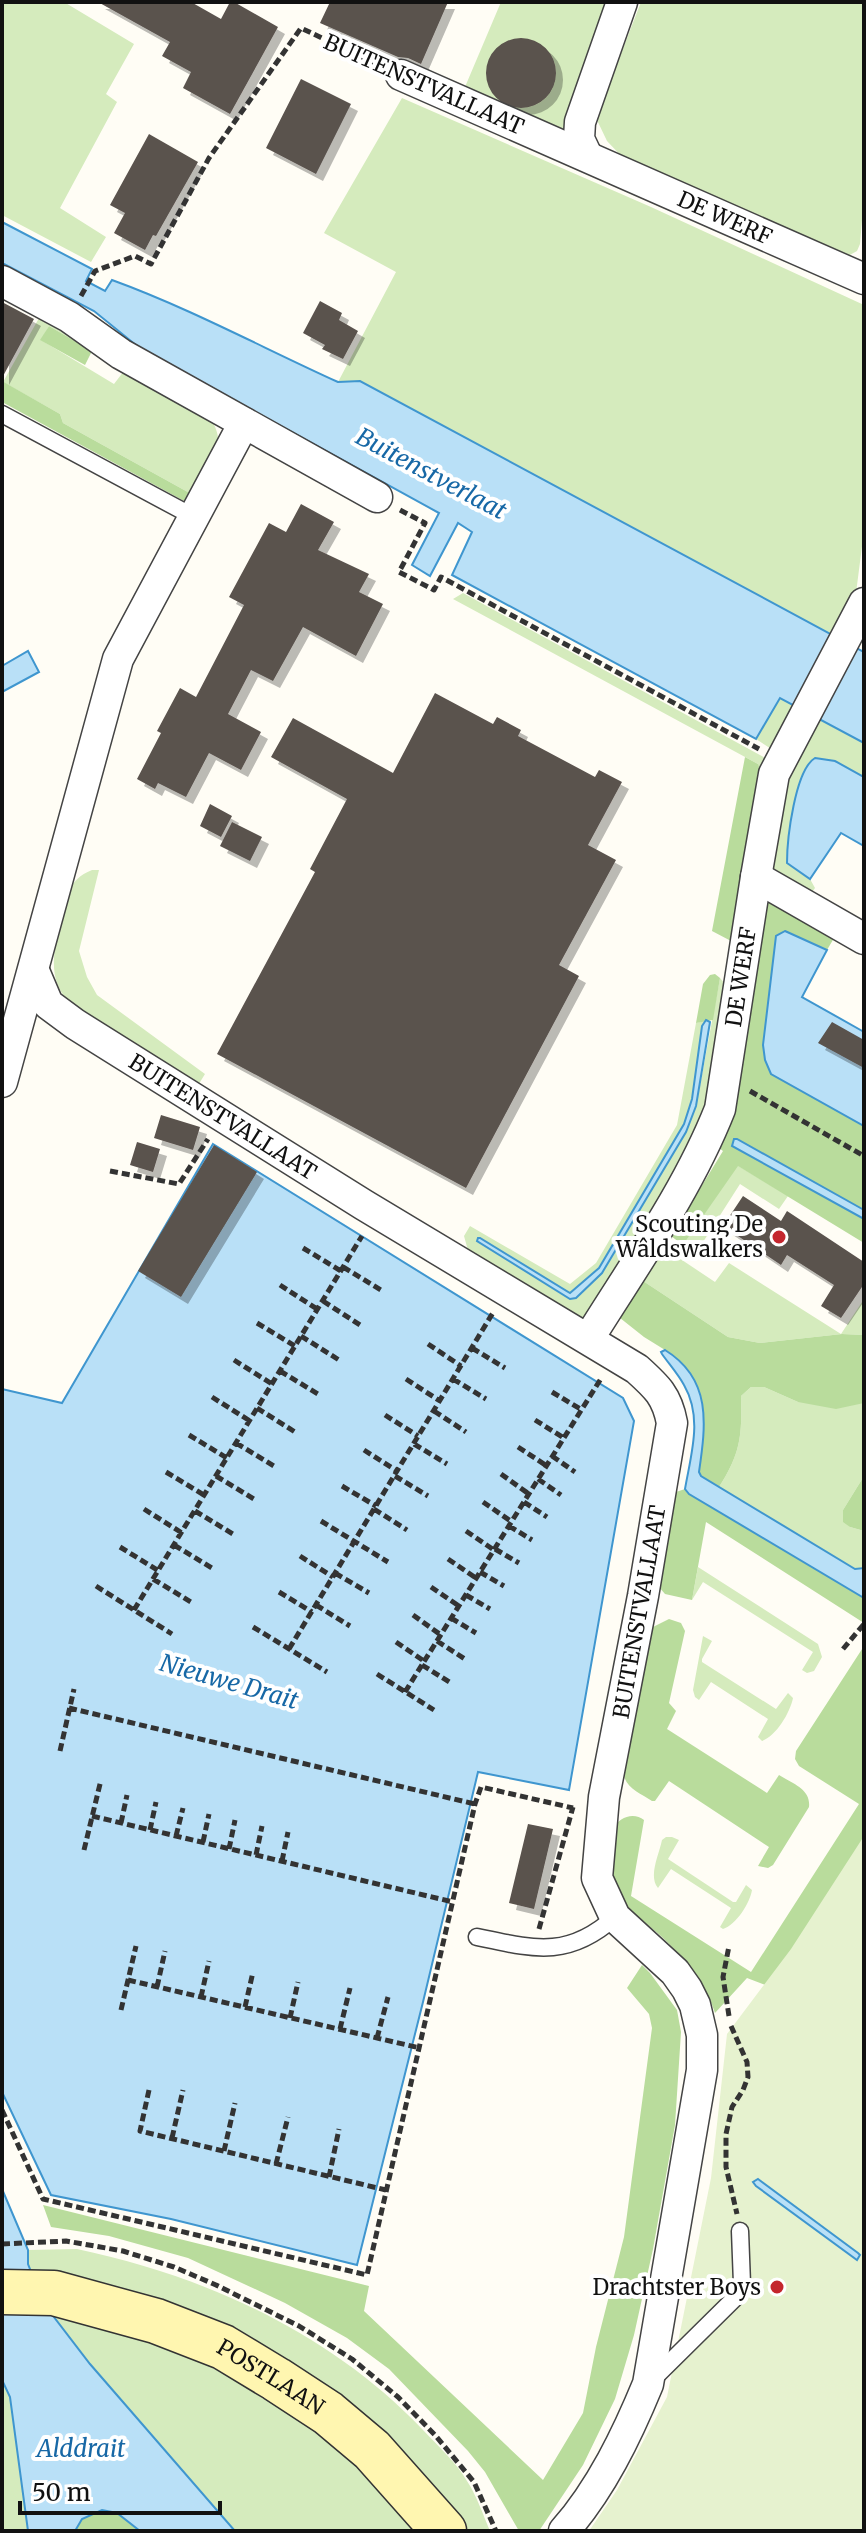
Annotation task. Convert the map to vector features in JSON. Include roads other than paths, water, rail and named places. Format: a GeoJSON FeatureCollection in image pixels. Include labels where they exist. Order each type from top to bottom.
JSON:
{"type":"FeatureCollection","features":[{"type":"Feature","properties":{"kind":"street"},"geometry":{"type":"LineString","coordinates":[[587,156],[579,139],[580,122],[622,2]]}},
{"type":"Feature","properties":{"kind":"street","name":"BUITENSTVALLAAT"},"geometry":{"type":"LineString","coordinates":[[401,75],[587,156]]}},
{"type":"Feature","properties":{"kind":"street","name":"DE WERF"},"geometry":{"type":"LineString","coordinates":[[587,156],[864,279]]}},
{"type":"Feature","properties":{"kind":"street"},"geometry":{"type":"LineString","coordinates":[[2,281],[69,317],[121,354],[377,497]]}},
{"type":"Feature","properties":{"kind":"street"},"geometry":{"type":"LineString","coordinates":[[2,1082],[118,659],[244,423]]}},
{"type":"Feature","properties":{"kind":"street","name":"DE WERF"},"geometry":{"type":"LineString","coordinates":[[589,1338],[708,1140],[720,1109],[774,774],[864,603]]}},
{"type":"Feature","properties":{"kind":"street"},"geometry":{"type":"LineString","coordinates":[[756,877],[864,939]]}},
{"type":"Feature","properties":{"kind":"street","name":"BUITENSTVALLAAT"},"geometry":{"type":"LineString","coordinates":[[34,971],[48,1004],[75,1024],[364,1205],[589,1338],[637,1369],[657,1386],[668,1404],[672,1423],[643,1596],[604,1797],[597,1878],[615,1917],[675,1972],[687,1989],[695,2005],[702,2035],[702,2070],[648,2384],[631,2425],[609,2464],[579,2515],[564,2531]]}},
{"type":"Feature","properties":{"kind":"street","name":"POSTLAAN"},"geometry":{"type":"LineString","coordinates":[[2,2292],[54,2293],[156,2321],[223,2347],[328,2413],[372,2450],[444,2531]]}},
{"type":"Feature","properties":{"kind":"lane"},"geometry":{"type":"LineString","coordinates":[[2,414],[194,517]]}},
{"type":"Feature","properties":{"kind":"lane"},"geometry":{"type":"LineString","coordinates":[[477,1937],[533,1949],[577,1943],[597,1933],[615,1917]]}},
{"type":"Feature","properties":{"kind":"lane"},"geometry":{"type":"LineString","coordinates":[[648,2384],[734,2299],[742,2284],[740,2231]]}},
{"type":"Feature","properties":{"kind":"water","name":"Buitenstverlaat"},"geometry":{"type":"Polygon","coordinates":[[[2,222],[92,269],[86,281],[105,291],[112,280],[198,316],[338,382],[360,381],[864,652],[864,743],[780,698],[756,739],[452,575],[472,532],[458,523],[430,576],[412,565],[439,513],[142,350],[94,311],[2,263],[2,222]]]}},
{"type":"Feature","properties":{"kind":"water"},"geometry":{"type":"Polygon","coordinates":[[[28,651],[39,672],[2,692],[2,666],[28,651]]]}},
{"type":"Feature","properties":{"kind":"water"},"geometry":{"type":"Polygon","coordinates":[[[815,758],[835,761],[864,777],[864,846],[841,833],[810,879],[787,863],[787,852],[797,790],[808,765],[815,758]]]}},
{"type":"Feature","properties":{"kind":"water"},"geometry":{"type":"Polygon","coordinates":[[[785,931],[827,950],[802,997],[864,1032],[864,1126],[771,1074],[765,1060],[763,1045],[776,936],[785,931]]]}},
{"type":"Feature","properties":{"kind":"water"},"geometry":{"type":"Polygon","coordinates":[[[706,1020],[710,1022],[696,1106],[686,1132],[602,1273],[576,1298],[570,1299],[477,1241],[480,1238],[570,1293],[599,1268],[684,1124],[692,1099],[702,1026],[706,1020]]]}},
{"type":"Feature","properties":{"kind":"water"},"geometry":{"type":"Polygon","coordinates":[[[734,1139],[864,1210],[864,1219],[732,1146],[734,1139]]]}},
{"type":"Feature","properties":{"kind":"water","name":"Nieuwe Drait"},"geometry":{"type":"Polygon","coordinates":[[[213,1144],[623,1398],[634,1421],[569,1790],[478,1772],[357,2265],[171,2219],[51,2195],[2,2092],[2,1389],[62,1403],[213,1144]]]}},
{"type":"Feature","properties":{"kind":"water"},"geometry":{"type":"Polygon","coordinates":[[[665,1350],[691,1375],[698,1389],[704,1420],[701,1476],[855,1569],[864,1568],[864,1598],[689,1494],[685,1489],[694,1436],[693,1410],[684,1385],[661,1352],[665,1350]]]}},
{"type":"Feature","properties":{"kind":"water"},"geometry":{"type":"Polygon","coordinates":[[[758,2179],[858,2253],[857,2260],[756,2186],[753,2182],[758,2179]]]}},
{"type":"Feature","properties":{"kind":"water","name":"Alddrait"},"geometry":{"type":"Polygon","coordinates":[[[2,2189],[28,2250],[28,2264],[44,2304],[90,2364],[235,2531],[140,2531],[117,2513],[102,2510],[82,2519],[75,2531],[28,2531],[10,2397],[2,2380],[2,2189]]]}},
{"type":"Feature","properties":{"kind":"place","name":"Scouting De Wâldswalkers"},"geometry":{"type":"Point","coordinates":[779,1237]}},
{"type":"Feature","properties":{"kind":"place","name":"Drachtster Boys"},"geometry":{"type":"Point","coordinates":[777,2287]}}]}
